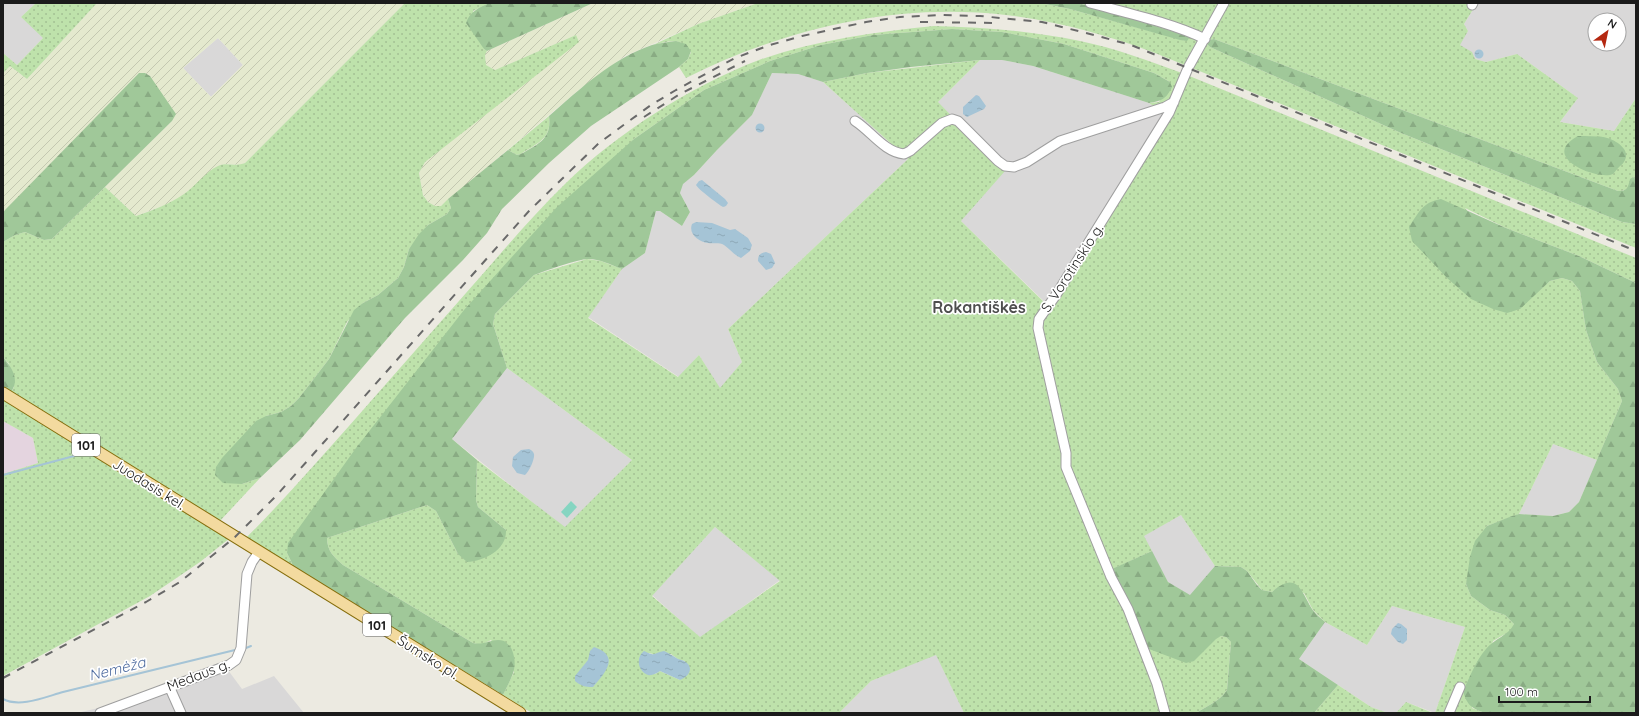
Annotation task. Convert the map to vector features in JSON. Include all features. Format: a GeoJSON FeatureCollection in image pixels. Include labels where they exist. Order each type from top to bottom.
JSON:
{"type":"FeatureCollection","features":[{"type":"Feature","properties":{"kind":"main road","name":"Juodasis kel."},"geometry":{"type":"LineString","coordinates":[[3,393],[235,537]]}},
{"type":"Feature","properties":{"kind":"main road","name":"Šumsko pl."},"geometry":{"type":"LineString","coordinates":[[235,537],[520,713]]}},
{"type":"Feature","properties":{"kind":"street"},"geometry":{"type":"LineString","coordinates":[[1090,3],[1144,18],[1195,34],[1205,39]]}},
{"type":"Feature","properties":{"kind":"street","name":"S. Vorotinskio g."},"geometry":{"type":"LineString","coordinates":[[1165,713],[1157,684],[1128,609],[1111,577],[1066,467],[1066,453],[1038,328],[1039,319],[1060,289],[1169,113],[1188,68],[1224,3]]}},
{"type":"Feature","properties":{"kind":"street"},"geometry":{"type":"LineString","coordinates":[[855,121],[891,150],[904,154],[910,151],[942,123],[952,119],[958,121],[998,161],[1005,166],[1014,167],[1026,162],[1060,141],[1165,107],[1174,102]]}},
{"type":"Feature","properties":{"kind":"street","name":"Medaus g."},"geometry":{"type":"LineString","coordinates":[[103,713],[169,686],[229,665],[236,660],[241,648],[247,574],[252,562],[259,552]]}},
{"type":"Feature","properties":{"kind":"street"},"geometry":{"type":"LineString","coordinates":[[169,686],[181,713]]}},
{"type":"Feature","properties":{"kind":"street"},"geometry":{"type":"LineString","coordinates":[[1449,713],[1460,686]]}},
{"type":"Feature","properties":{"kind":"shaded area"},"geometry":{"type":"Polygon","coordinates":[[[3,3],[36,3],[21,17],[44,37],[17,65],[3,53],[3,3]]]}},
{"type":"Feature","properties":{"kind":"shaded area"},"geometry":{"type":"Polygon","coordinates":[[[1477,3],[1636,3],[1636,98],[1614,131],[1560,122],[1578,98],[1517,54],[1486,62],[1475,59],[1459,44],[1468,31],[1464,24],[1477,3]]]}},
{"type":"Feature","properties":{"kind":"shaded area"},"geometry":{"type":"Polygon","coordinates":[[[218,38],[243,65],[211,97],[183,68],[218,38]]]}},
{"type":"Feature","properties":{"kind":"shaded area"},"geometry":{"type":"Polygon","coordinates":[[[980,60],[1002,60],[1033,66],[1149,103],[1164,112],[1119,199],[1050,307],[961,221],[938,102],[980,60]]]}},
{"type":"Feature","properties":{"kind":"shaded area"},"geometry":{"type":"Polygon","coordinates":[[[772,73],[798,74],[823,82],[908,159],[728,329],[742,362],[720,389],[699,355],[679,377],[588,317],[622,269],[645,253],[656,211],[660,211],[682,226],[690,212],[680,193],[682,184],[694,175],[752,115],[772,73]]]}},
{"type":"Feature","properties":{"kind":"shaded area"},"geometry":{"type":"Polygon","coordinates":[[[507,368],[632,460],[565,528],[452,439],[507,368]]]}},
{"type":"Feature","properties":{"kind":"shaded area"},"geometry":{"type":"Polygon","coordinates":[[[3,421],[33,438],[38,463],[3,474],[3,421]]]}},
{"type":"Feature","properties":{"kind":"shaded area"},"geometry":{"type":"Polygon","coordinates":[[[1553,444],[1597,460],[1579,502],[1569,512],[1553,516],[1519,514],[1553,444]]]}},
{"type":"Feature","properties":{"kind":"shaded area"},"geometry":{"type":"Polygon","coordinates":[[[1181,515],[1215,566],[1190,596],[1168,582],[1143,536],[1181,515]]]}},
{"type":"Feature","properties":{"kind":"shaded area"},"geometry":{"type":"Polygon","coordinates":[[[715,527],[780,580],[700,638],[652,595],[715,527]]]}},
{"type":"Feature","properties":{"kind":"shaded area"},"geometry":{"type":"Polygon","coordinates":[[[1392,606],[1465,627],[1435,713],[1406,702],[1396,713],[1388,713],[1371,707],[1299,659],[1325,622],[1367,645],[1392,606]]]}},
{"type":"Feature","properties":{"kind":"shaded area"},"geometry":{"type":"Polygon","coordinates":[[[936,654],[964,713],[839,713],[871,681],[936,654]]]}},
{"type":"Feature","properties":{"kind":"shaded area"},"geometry":{"type":"Polygon","coordinates":[[[222,662],[242,689],[274,676],[304,713],[77,713],[103,707],[222,662]]]}},
{"type":"Feature","properties":{"kind":"green space"},"geometry":{"type":"Polygon","coordinates":[[[36,3],[97,3],[27,79],[10,66],[3,73],[3,53],[17,65],[43,38],[21,17],[36,3]]]}},
{"type":"Feature","properties":{"kind":"green space"},"geometry":{"type":"Polygon","coordinates":[[[97,3],[405,3],[245,163],[241,165],[220,165],[173,202],[136,216],[105,187],[172,121],[150,76],[145,73],[139,73],[3,213],[3,73],[10,66],[27,79],[97,3]],[[218,38],[183,68],[211,97],[243,65],[218,38]]]}},
{"type":"Feature","properties":{"kind":"green space"},"geometry":{"type":"Polygon","coordinates":[[[405,3],[489,3],[473,11],[484,49],[487,51],[485,55],[486,65],[495,70],[576,35],[579,42],[425,162],[419,173],[423,195],[428,202],[435,206],[441,206],[448,199],[451,208],[447,214],[428,225],[409,249],[404,267],[398,278],[378,295],[363,303],[347,322],[329,359],[299,398],[291,406],[281,412],[266,416],[242,484],[260,478],[219,522],[87,441],[11,392],[14,387],[9,364],[3,357],[3,242],[15,235],[25,232],[44,240],[52,239],[105,187],[136,216],[179,198],[218,166],[225,164],[238,165],[245,163],[405,3]]]}},
{"type":"Feature","properties":{"kind":"green space"},"geometry":{"type":"Polygon","coordinates":[[[489,3],[593,3],[487,51],[466,23],[472,13],[478,8],[489,3]]]}},
{"type":"Feature","properties":{"kind":"green space"},"geometry":{"type":"Polygon","coordinates":[[[593,3],[758,3],[698,24],[625,56],[581,88],[441,206],[435,206],[428,202],[423,194],[419,173],[425,162],[576,35],[495,70],[486,65],[485,55],[487,51],[593,3]]]}},
{"type":"Feature","properties":{"kind":"green space"},"geometry":{"type":"Polygon","coordinates":[[[758,3],[1040,3],[1070,9],[1186,41],[1098,8],[1076,3],[1477,3],[1464,24],[1468,31],[1460,45],[1472,52],[1475,59],[1486,62],[1517,54],[1578,98],[1560,122],[1614,131],[1636,98],[1636,179],[1633,177],[1627,189],[1618,191],[1214,39],[1209,40],[1207,44],[1210,47],[1401,133],[1622,222],[1636,224],[1636,248],[1155,53],[1119,40],[1044,21],[1006,15],[964,12],[923,12],[882,16],[841,23],[801,33],[723,61],[686,78],[679,67],[688,59],[691,52],[687,47],[674,41],[653,45],[698,24],[758,3]]]}},
{"type":"Feature","properties":{"kind":"green space"},"geometry":{"type":"Polygon","coordinates":[[[1040,3],[1076,3],[1098,8],[1190,37],[1187,41],[1180,40],[1070,9],[1040,3]]]}},
{"type":"Feature","properties":{"kind":"green space"},"geometry":{"type":"Polygon","coordinates":[[[934,26],[1007,30],[1093,44],[1119,51],[1182,73],[1636,258],[1636,283],[1579,256],[1506,228],[1465,208],[1536,293],[1550,281],[1562,278],[1572,281],[1580,291],[1586,330],[1597,362],[1618,389],[1622,401],[1597,460],[1553,444],[1519,514],[1487,526],[1466,584],[1471,596],[1490,610],[1505,615],[1514,624],[1512,630],[1493,641],[1472,708],[1485,713],[1435,713],[1465,627],[1392,606],[1367,645],[1325,622],[1313,610],[1304,593],[1277,588],[1272,592],[1262,590],[1247,571],[1241,567],[1215,566],[1181,515],[1144,536],[1152,551],[1113,569],[1216,638],[1221,636],[1226,637],[1231,642],[1227,690],[1217,700],[1196,713],[964,713],[936,655],[871,681],[839,713],[532,713],[503,695],[514,672],[491,640],[481,645],[473,643],[343,565],[332,553],[328,547],[327,538],[427,505],[436,511],[458,554],[506,530],[478,507],[476,500],[477,460],[565,527],[632,460],[507,368],[493,324],[495,314],[534,275],[587,259],[601,261],[622,269],[588,318],[678,377],[699,355],[720,388],[742,362],[728,329],[908,159],[823,82],[867,73],[980,60],[938,102],[1005,171],[961,221],[1049,307],[1119,199],[1164,113],[1149,103],[1159,102],[1170,82],[1154,73],[1064,44],[1002,32],[952,29],[873,35],[821,45],[770,61],[704,90],[634,139],[287,553],[294,567],[246,538],[311,469],[539,210],[585,165],[631,129],[681,97],[707,83],[759,60],[824,42],[934,26]],[[715,527],[652,596],[700,637],[780,581],[715,527]],[[649,653],[640,657],[639,661],[655,674],[660,671],[680,680],[685,661],[679,660],[671,654],[657,655],[649,653]]]}},
{"type":"Feature","properties":{"kind":"green space"},"geometry":{"type":"Polygon","coordinates":[[[952,29],[1002,32],[1064,44],[1154,73],[1170,82],[1172,87],[1163,99],[1149,103],[1033,66],[1002,60],[980,60],[911,67],[867,73],[823,82],[798,74],[772,73],[752,115],[694,175],[683,184],[680,193],[690,212],[682,226],[660,211],[656,211],[645,253],[622,269],[601,261],[588,259],[569,263],[534,275],[495,314],[493,324],[507,368],[452,439],[477,460],[476,500],[478,507],[506,530],[503,543],[499,549],[487,557],[467,562],[458,554],[436,511],[427,505],[327,538],[328,547],[343,565],[473,643],[477,644],[500,640],[504,641],[510,646],[515,662],[513,673],[503,695],[294,567],[287,553],[288,543],[356,448],[464,310],[557,207],[634,139],[704,90],[770,61],[821,45],[873,35],[952,29]]]}},
{"type":"Feature","properties":{"kind":"green space"},"geometry":{"type":"Polygon","coordinates":[[[1214,39],[1618,191],[1627,188],[1630,179],[1633,177],[1636,179],[1636,224],[1622,222],[1401,133],[1210,47],[1207,44],[1208,40],[1214,39]]]}},
{"type":"Feature","properties":{"kind":"green space"},"geometry":{"type":"Polygon","coordinates":[[[676,41],[686,44],[691,51],[688,59],[679,67],[591,126],[549,163],[502,209],[487,233],[463,260],[405,318],[300,440],[260,478],[242,484],[223,483],[215,475],[216,467],[222,458],[256,421],[266,416],[281,412],[291,406],[299,398],[329,359],[354,310],[378,295],[398,278],[404,267],[409,249],[419,234],[428,225],[447,214],[451,208],[448,199],[508,150],[517,155],[538,144],[546,135],[548,130],[549,116],[610,66],[652,45],[676,41]]]}},
{"type":"Feature","properties":{"kind":"green space"},"geometry":{"type":"Polygon","coordinates":[[[139,73],[145,73],[150,76],[176,114],[172,121],[52,239],[44,240],[25,232],[15,235],[3,242],[3,213],[5,210],[139,73]]]}},
{"type":"Feature","properties":{"kind":"green space"},"geometry":{"type":"Polygon","coordinates":[[[549,116],[548,130],[542,140],[521,154],[517,155],[508,150],[549,116]]]}},
{"type":"Feature","properties":{"kind":"green space"},"geometry":{"type":"Polygon","coordinates":[[[1578,136],[1594,136],[1611,139],[1620,144],[1625,151],[1625,161],[1613,174],[1606,175],[1585,171],[1575,166],[1568,160],[1564,152],[1567,144],[1578,136]]]}},
{"type":"Feature","properties":{"kind":"green space"},"geometry":{"type":"Polygon","coordinates":[[[1441,199],[1506,228],[1579,256],[1636,283],[1636,713],[1485,713],[1468,703],[1463,691],[1482,653],[1509,631],[1514,624],[1505,615],[1490,610],[1471,596],[1466,584],[1470,557],[1475,541],[1487,526],[1512,516],[1519,514],[1553,516],[1569,512],[1579,502],[1622,401],[1618,389],[1597,362],[1586,330],[1580,291],[1572,281],[1562,278],[1550,281],[1520,309],[1507,313],[1493,309],[1471,299],[1447,278],[1412,241],[1409,227],[1422,208],[1435,200],[1441,199]]]}},
{"type":"Feature","properties":{"kind":"green space"},"geometry":{"type":"Polygon","coordinates":[[[3,357],[12,369],[15,378],[14,387],[11,392],[3,386],[3,357]]]}},
{"type":"Feature","properties":{"kind":"green space"},"geometry":{"type":"Polygon","coordinates":[[[3,400],[230,538],[200,562],[150,596],[3,676],[3,474],[38,463],[33,438],[3,421],[3,400]]]}},
{"type":"Feature","properties":{"kind":"green space"},"geometry":{"type":"Polygon","coordinates":[[[571,501],[577,507],[567,518],[561,512],[571,501]]]}},
{"type":"Feature","properties":{"kind":"green space"},"geometry":{"type":"Polygon","coordinates":[[[1152,551],[1168,582],[1190,595],[1215,566],[1241,567],[1247,571],[1262,590],[1272,592],[1287,583],[1293,583],[1301,590],[1313,611],[1325,622],[1299,659],[1338,685],[1314,713],[1196,713],[1217,700],[1227,690],[1231,642],[1226,637],[1221,636],[1194,661],[1186,663],[1149,649],[1112,569],[1152,551]]]}},
{"type":"Feature","properties":{"kind":"green space"},"geometry":{"type":"Polygon","coordinates":[[[1338,685],[1371,707],[1388,713],[1314,713],[1338,685]]]}},
{"type":"Feature","properties":{"kind":"green space"},"geometry":{"type":"Polygon","coordinates":[[[1406,702],[1433,713],[1396,713],[1406,702]]]}},
{"type":"Feature","properties":{"kind":"water"},"geometry":{"type":"Polygon","coordinates":[[[1479,49],[1484,54],[1479,59],[1474,54],[1479,49]]]}},
{"type":"Feature","properties":{"kind":"water"},"geometry":{"type":"Polygon","coordinates":[[[976,95],[979,96],[986,106],[984,109],[967,117],[963,114],[963,107],[976,95]]]}},
{"type":"Feature","properties":{"kind":"water"},"geometry":{"type":"Polygon","coordinates":[[[758,124],[762,124],[764,128],[762,132],[758,132],[756,130],[756,126],[758,124]]]}},
{"type":"Feature","properties":{"kind":"water"},"geometry":{"type":"Polygon","coordinates":[[[702,180],[725,199],[728,203],[726,206],[723,207],[696,185],[702,180]]]}},
{"type":"Feature","properties":{"kind":"water"},"geometry":{"type":"Polygon","coordinates":[[[696,222],[712,223],[730,230],[735,229],[748,238],[752,245],[750,251],[741,258],[722,244],[701,241],[695,237],[691,228],[692,224],[696,222]]]}},
{"type":"Feature","properties":{"kind":"water"},"geometry":{"type":"Polygon","coordinates":[[[766,252],[771,254],[775,263],[772,268],[766,270],[758,261],[760,254],[766,252]]]}},
{"type":"Feature","properties":{"kind":"water"},"geometry":{"type":"Polygon","coordinates":[[[529,449],[533,451],[534,454],[534,459],[530,468],[525,475],[517,473],[512,466],[513,457],[521,450],[529,449]]]}},
{"type":"Feature","properties":{"kind":"water"},"geometry":{"type":"Polygon","coordinates":[[[1398,623],[1407,629],[1407,640],[1403,644],[1398,642],[1391,634],[1392,629],[1398,623]]]}},
{"type":"Feature","properties":{"kind":"water"},"geometry":{"type":"Polygon","coordinates":[[[594,647],[607,655],[609,660],[606,671],[593,687],[581,685],[575,681],[575,676],[588,660],[590,651],[594,647]]]}},
{"type":"Feature","properties":{"kind":"water"},"geometry":{"type":"Polygon","coordinates":[[[644,651],[653,654],[664,651],[687,663],[690,672],[686,677],[680,680],[660,671],[653,675],[648,675],[644,673],[639,664],[641,654],[644,651]]]}},
{"type":"Feature","properties":{"kind":"waterway"},"geometry":{"type":"LineString","coordinates":[[3,475],[74,456]]}},
{"type":"Feature","properties":{"kind":"waterway","name":"Nemėža"},"geometry":{"type":"LineString","coordinates":[[246,648],[251,646]]}},
{"type":"Feature","properties":{"kind":"waterway","name":"Nemėža"},"geometry":{"type":"LineString","coordinates":[[3,699],[17,702],[33,701],[63,692],[235,650]]}},
{"type":"Feature","properties":{"kind":"railway"},"geometry":{"type":"LineString","coordinates":[[3,678],[146,602],[180,582],[235,537],[277,495],[529,211],[599,143],[651,105],[735,58],[770,45],[802,36],[866,22],[900,17],[941,15],[980,16],[1042,22],[1094,35],[1131,45],[1636,251]]}},
{"type":"Feature","properties":{"kind":"railway"},"geometry":{"type":"LineString","coordinates":[[920,22],[998,23]]}},
{"type":"Feature","properties":{"kind":"railway"},"geometry":{"type":"LineString","coordinates":[[644,117],[680,94],[745,61]]}},
{"type":"Feature","properties":{"kind":"district","name":"Rokantiškės"},"geometry":{"type":"Point","coordinates":[979,307]}}]}
